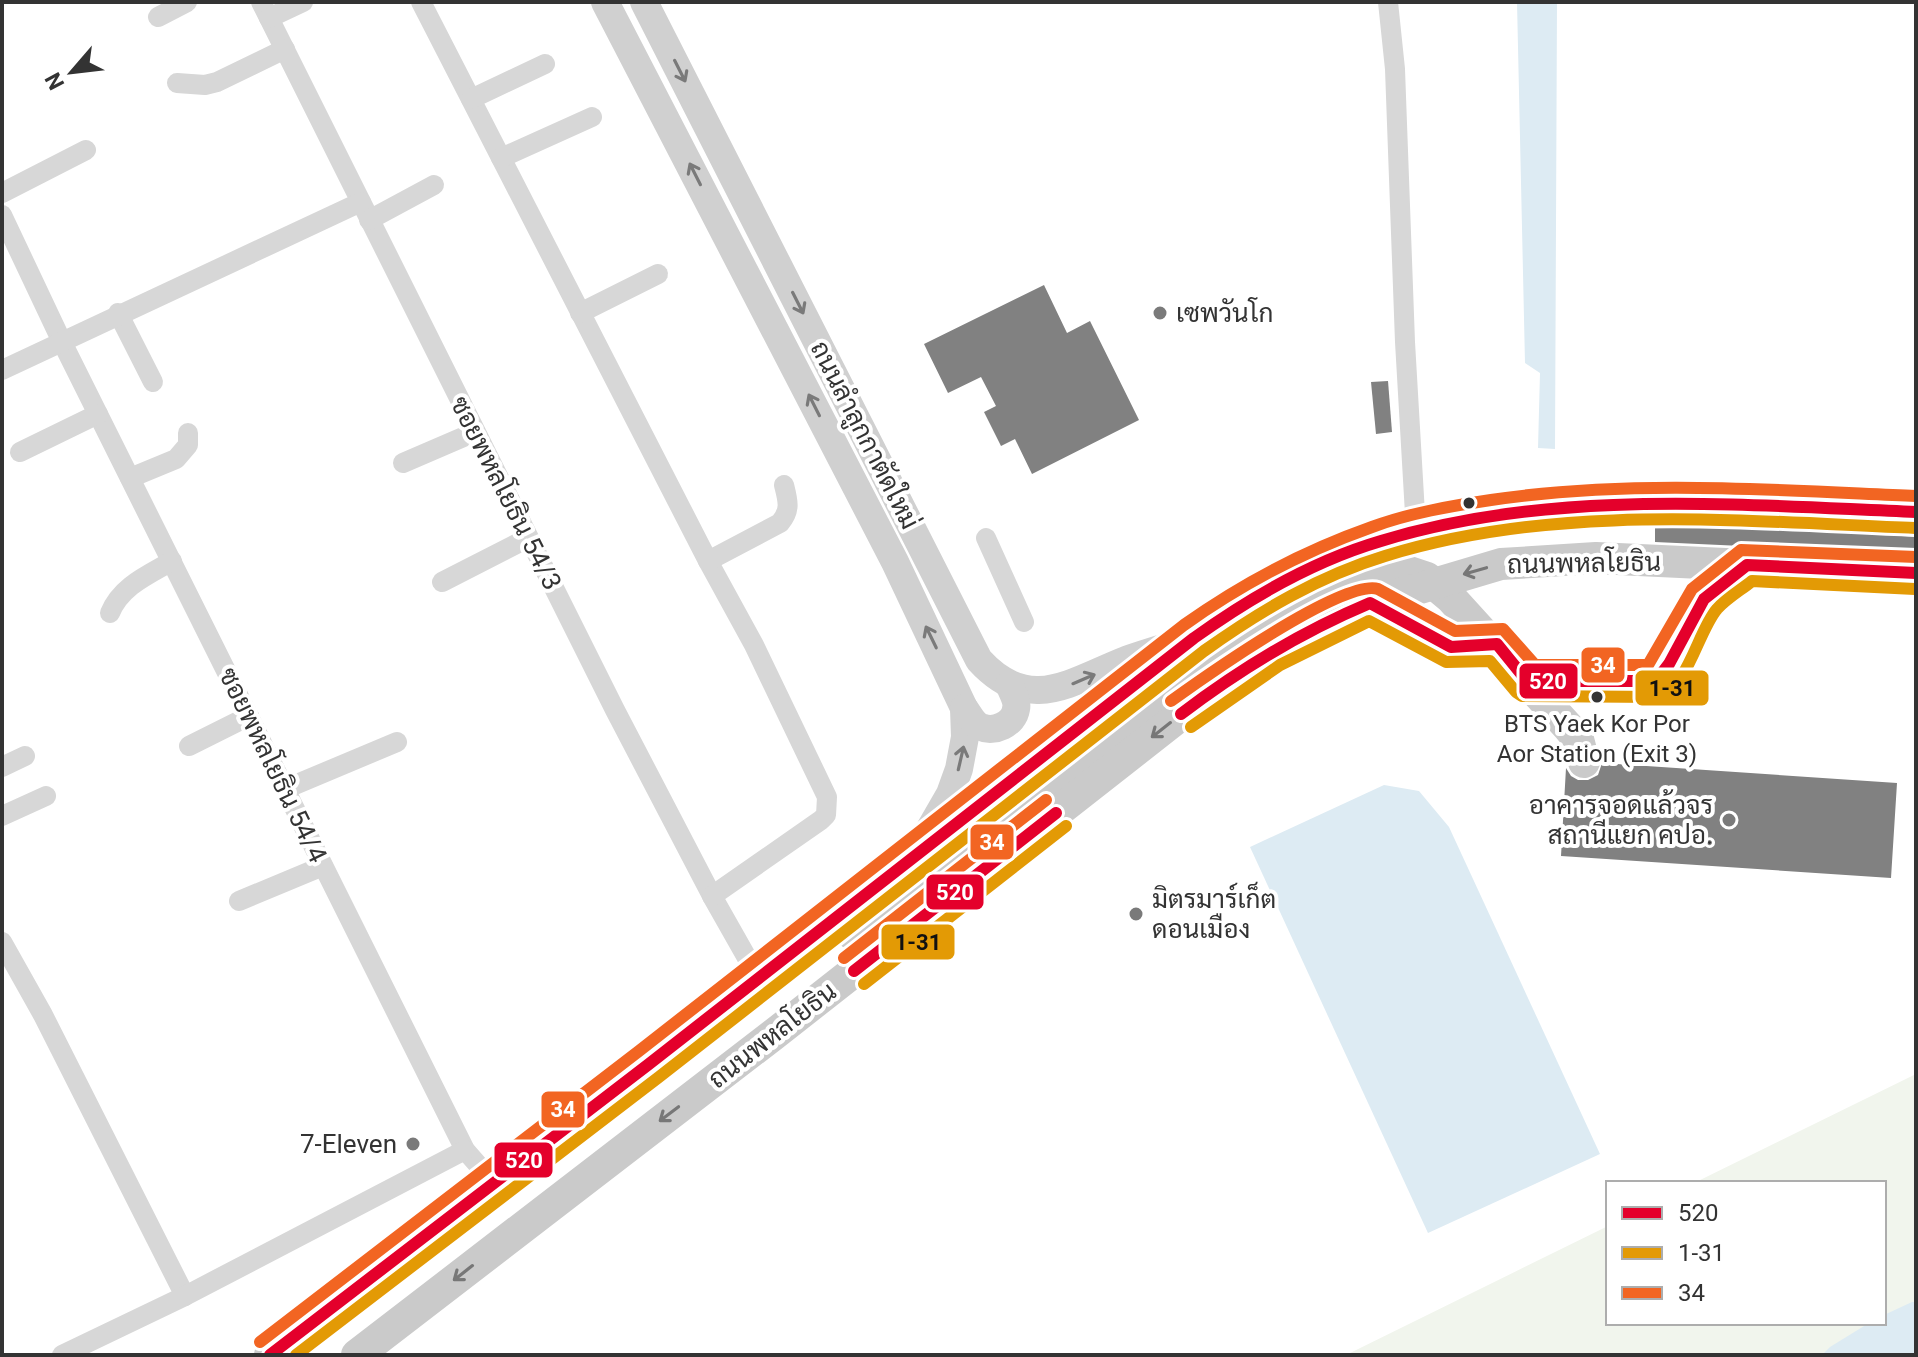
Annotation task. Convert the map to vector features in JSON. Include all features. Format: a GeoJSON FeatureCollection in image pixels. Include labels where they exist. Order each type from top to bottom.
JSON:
{"type":"FeatureCollection","features":[{"type":"Feature","properties":{"kind":"main road","name":"ถนนลำลูกกาตัดใหม่"},"geometry":{"type":"LineString","coordinates":[[605,2],[895,562],[964,708],[965,737],[959,769],[950,794],[916,853]]}},
{"type":"Feature","properties":{"kind":"main road","name":"ถนนลำลูกกาตัดใหม่"},"geometry":{"type":"LineString","coordinates":[[644,2],[979,660],[1009,684]]}},
{"type":"Feature","properties":{"kind":"main road","name":"ถนนพหลโยธิน"},"geometry":{"type":"LineString","coordinates":[[270,1355],[759,979],[1194,638],[1259,594],[1309,568],[1365,546],[1416,531],[1525,510],[1659,504],[1916,512]]}},
{"type":"Feature","properties":{"kind":"main road","name":"ถนนพหลโยธิน"},"geometry":{"type":"LineString","coordinates":[[357,1355],[773,1035],[1210,692],[1284,643],[1327,620],[1370,603],[1501,564],[1596,558],[1916,573]]}},
{"type":"Feature","properties":{"kind":"main road"},"geometry":{"type":"LineString","coordinates":[[689,1032],[772,992],[1217,651],[1310,589],[1337,577],[1370,569],[1400,569],[1427,578],[1451,598],[1569,728],[1578,739],[1584,762]]}},
{"type":"Feature","properties":{"kind":"main road"},"geometry":{"type":"LineString","coordinates":[[1009,684],[1036,691],[1054,690],[1194,638]]}},
{"type":"Feature","properties":{"kind":"main road"},"geometry":{"type":"LineString","coordinates":[[964,708],[981,727],[990,729],[1005,725],[1016,709],[1009,684]]}},
{"type":"Feature","properties":{"kind":"main road"},"geometry":{"type":"LineString","coordinates":[[493,1182],[521,1228]]}},
{"type":"Feature","properties":{"kind":"street"},"geometry":{"type":"LineString","coordinates":[[158,17],[187,2]]}},
{"type":"Feature","properties":{"kind":"street"},"geometry":{"type":"LineString","coordinates":[[265,10],[303,2]]}},
{"type":"Feature","properties":{"kind":"street"},"geometry":{"type":"LineString","coordinates":[[421,2],[754,645],[823,785],[828,806],[826,815],[712,896]]}},
{"type":"Feature","properties":{"kind":"street"},"geometry":{"type":"LineString","coordinates":[[1388,2],[1395,69],[1405,342],[1416,531]]}},
{"type":"Feature","properties":{"kind":"street","name":"ซอยพหลโยธิน 54/3"},"geometry":{"type":"LineString","coordinates":[[265,10],[528,538],[712,896],[759,979]]}},
{"type":"Feature","properties":{"kind":"street"},"geometry":{"type":"LineString","coordinates":[[177,83],[205,85],[217,82],[285,49]]}},
{"type":"Feature","properties":{"kind":"street"},"geometry":{"type":"LineString","coordinates":[[471,99],[545,64]]}},
{"type":"Feature","properties":{"kind":"street"},"geometry":{"type":"LineString","coordinates":[[501,158],[592,117]]}},
{"type":"Feature","properties":{"kind":"street"},"geometry":{"type":"LineString","coordinates":[[2,193],[86,150]]}},
{"type":"Feature","properties":{"kind":"street"},"geometry":{"type":"LineString","coordinates":[[2,370],[118,313],[434,185]]}},
{"type":"Feature","properties":{"kind":"street","name":"ซอยพหลโยธิน 54/4"},"geometry":{"type":"LineString","coordinates":[[2,215],[62,342],[465,1150],[493,1182]]}},
{"type":"Feature","properties":{"kind":"street"},"geometry":{"type":"LineString","coordinates":[[580,313],[658,274]]}},
{"type":"Feature","properties":{"kind":"street"},"geometry":{"type":"LineString","coordinates":[[118,313],[153,382]]}},
{"type":"Feature","properties":{"kind":"street"},"geometry":{"type":"LineString","coordinates":[[20,452],[98,414]]}},
{"type":"Feature","properties":{"kind":"street"},"geometry":{"type":"LineString","coordinates":[[403,463],[475,432]]}},
{"type":"Feature","properties":{"kind":"street"},"geometry":{"type":"LineString","coordinates":[[130,478],[176,459],[188,445],[188,433]]}},
{"type":"Feature","properties":{"kind":"street"},"geometry":{"type":"LineString","coordinates":[[708,561],[780,523],[789,505],[784,485]]}},
{"type":"Feature","properties":{"kind":"street"},"geometry":{"type":"LineString","coordinates":[[442,582],[528,538]]}},
{"type":"Feature","properties":{"kind":"street"},"geometry":{"type":"LineString","coordinates":[[986,538],[1024,622]]}},
{"type":"Feature","properties":{"kind":"street"},"geometry":{"type":"LineString","coordinates":[[110,613],[116,598],[130,586],[172,561]]}},
{"type":"Feature","properties":{"kind":"street"},"geometry":{"type":"LineString","coordinates":[[189,746],[249,716]]}},
{"type":"Feature","properties":{"kind":"street"},"geometry":{"type":"LineString","coordinates":[[285,789],[397,742]]}},
{"type":"Feature","properties":{"kind":"street"},"geometry":{"type":"LineString","coordinates":[[2,767],[25,756]]}},
{"type":"Feature","properties":{"kind":"street"},"geometry":{"type":"LineString","coordinates":[[2,816],[46,796]]}},
{"type":"Feature","properties":{"kind":"street"},"geometry":{"type":"LineString","coordinates":[[239,901],[323,866]]}},
{"type":"Feature","properties":{"kind":"street"},"geometry":{"type":"LineString","coordinates":[[2,942],[43,1015],[185,1296]]}},
{"type":"Feature","properties":{"kind":"street"},"geometry":{"type":"LineString","coordinates":[[62,1355],[185,1296],[465,1150]]}},
{"type":"Feature","properties":{"kind":"shaded area"},"geometry":{"type":"Polygon","coordinates":[[[1517,2],[1557,2],[1555,449],[1538,448],[1540,373],[1525,363],[1517,2]]]}},
{"type":"Feature","properties":{"kind":"shaded area"},"geometry":{"type":"Polygon","coordinates":[[[1384,785],[1419,791],[1449,827],[1600,1154],[1428,1233],[1250,847],[1384,785]]]}},
{"type":"Feature","properties":{"kind":"shaded area"},"geometry":{"type":"Polygon","coordinates":[[[1916,1074],[1916,1355],[1346,1355],[1606,1227],[1606,1325],[1886,1325],[1886,1181],[1698,1181],[1916,1074]]]}},
{"type":"Feature","properties":{"kind":"shaded area"},"geometry":{"type":"Polygon","coordinates":[[[1916,1302],[1916,1355],[1822,1355],[1866,1325],[1886,1325],[1886,1314],[1916,1302]]]}},
{"type":"Feature","properties":{"kind":"building"},"geometry":{"type":"Polygon","coordinates":[[[1044,285],[1067,333],[1090,321],[1139,420],[1032,474],[1015,439],[1001,446],[984,412],[996,406],[981,377],[948,393],[924,344],[1044,285]]]}},
{"type":"Feature","properties":{"kind":"building"},"geometry":{"type":"Polygon","coordinates":[[[1388,381],[1392,432],[1376,434],[1371,382],[1388,381]]]}},
{"type":"Feature","properties":{"kind":"building"},"geometry":{"type":"Polygon","coordinates":[[[1655,523],[1916,531],[1916,554],[1655,542],[1655,523]]]}},
{"type":"Feature","properties":{"kind":"building","name":"อาคารจอดแล้วจร สถานีแยก คปอ."},"geometry":{"type":"Polygon","coordinates":[[[1602,763],[1897,783],[1891,878],[1561,856],[1566,768],[1578,780],[1588,780],[1598,775],[1602,763]]]}},
{"type":"Feature","properties":{"kind":"transit line","name":"34"},"geometry":{"type":"LineString","coordinates":[[260,1342],[639,1051],[1184,625],[1275,569],[1372,527],[1431,510],[1491,500],[1650,488],[1916,496]]}},
{"type":"Feature","properties":{"kind":"transit line","name":"520"},"geometry":{"type":"LineString","coordinates":[[270,1355],[649,1064],[1194,638],[1283,582],[1331,559],[1381,541],[1446,524],[1513,513],[1647,504],[1916,512]]}},
{"type":"Feature","properties":{"kind":"transit line","name":"1-31"},"geometry":{"type":"LineString","coordinates":[[296,1355],[659,1077],[1204,651],[1313,584],[1385,556],[1450,539],[1515,528],[1648,520],[1915,528]]}},
{"type":"Feature","properties":{"kind":"transit line","name":"34"},"geometry":{"type":"LineString","coordinates":[[1171,701],[1274,632],[1336,599],[1361,590],[1378,589],[1455,631],[1503,629],[1535,665],[1648,665],[1692,589],[1741,550],[1916,557]]}},
{"type":"Feature","properties":{"kind":"transit line","name":"520"},"geometry":{"type":"LineString","coordinates":[[1181,714],[1272,652],[1370,603],[1451,647],[1497,644],[1527,681],[1656,681],[1669,664],[1704,599],[1747,565],[1916,573]]}},
{"type":"Feature","properties":{"kind":"transit line","name":"1-31"},"geometry":{"type":"LineString","coordinates":[[1191,727],[1280,665],[1369,621],[1446,662],[1490,661],[1522,696],[1658,697],[1677,683],[1717,609],[1752,581],[1915,589]]}},
{"type":"Feature","properties":{"kind":"transit line","name":"34"},"geometry":{"type":"LineString","coordinates":[[844,958],[1046,800]]}},
{"type":"Feature","properties":{"kind":"transit line","name":"520"},"geometry":{"type":"LineString","coordinates":[[854,971],[1056,813]]}},
{"type":"Feature","properties":{"kind":"transit line","name":"1-31"},"geometry":{"type":"LineString","coordinates":[[864,984],[1066,826]]}},
{"type":"Feature","properties":{"kind":"place","name":"เซพวันโก"},"geometry":{"type":"Point","coordinates":[1160,313]}},
{"type":"Feature","properties":{"kind":"place","name":"BTS Yaek Kor Por Aor Station (Exit 3)"},"geometry":{"type":"Point","coordinates":[1597,697]}},
{"type":"Feature","properties":{"kind":"place","name":"อาคารจอดแล้วจร สถานีแยก คปอ."},"geometry":{"type":"Point","coordinates":[1729,820]}},
{"type":"Feature","properties":{"kind":"place","name":"มิตรมาร์เก็ต ดอนเมือง"},"geometry":{"type":"Point","coordinates":[1136,914]}},
{"type":"Feature","properties":{"kind":"place","name":"7-Eleven"},"geometry":{"type":"Point","coordinates":[413,1144]}}]}
